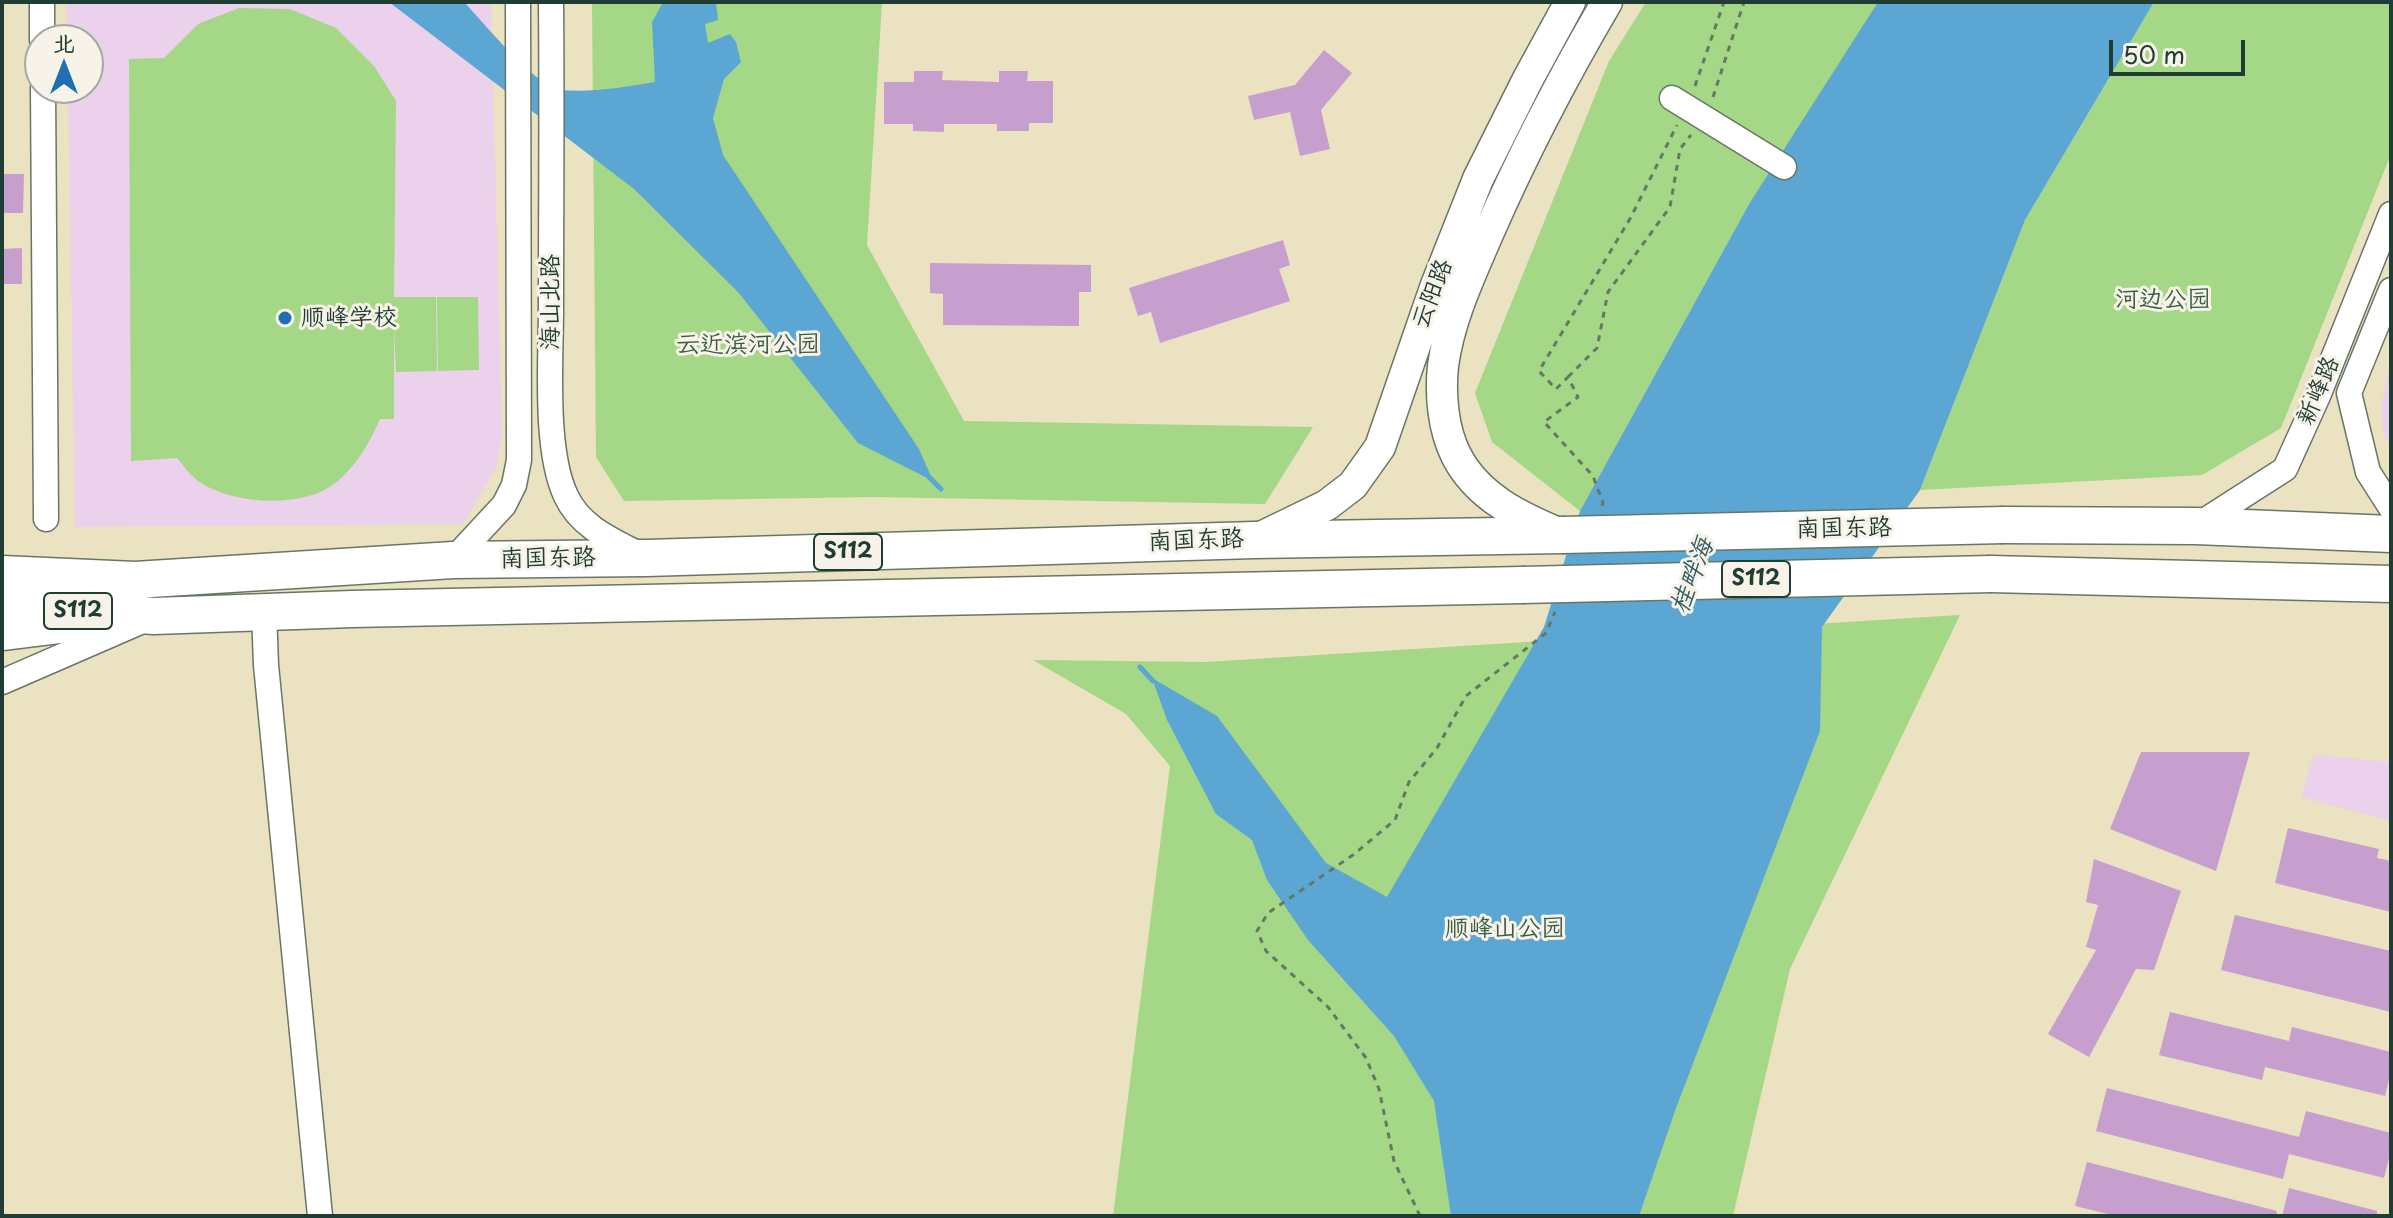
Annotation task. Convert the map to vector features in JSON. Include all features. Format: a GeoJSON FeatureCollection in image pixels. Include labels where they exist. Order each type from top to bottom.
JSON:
{"type":"FeatureCollection","features":[{"type":"Feature","properties":{"kind":"highway","name":"南国东路"},"geometry":{"type":"LineString","coordinates":[[2,574],[135,580],[453,560],[2004,525],[2196,526],[2391,534]]}},
{"type":"Feature","properties":{"kind":"highway","name":"南国东路"},"geometry":{"type":"LineString","coordinates":[[2,606],[154,616],[1991,574],[2391,584]]}},
{"type":"Feature","properties":{"kind":"main road","name":"云阳路"},"geometry":{"type":"LineString","coordinates":[[1254,540],[1327,505],[1351,487],[1380,447],[1436,285],[1478,179],[1570,2]]}},
{"type":"Feature","properties":{"kind":"main road","name":"云阳路"},"geometry":{"type":"LineString","coordinates":[[1562,535],[1523,518],[1481,488],[1456,456],[1446,429],[1442,400],[1443,367],[1457,310],[1518,167],[1607,2]]}},
{"type":"Feature","properties":{"kind":"main road"},"geometry":{"type":"LineString","coordinates":[[1478,179],[1478,201],[1486,205],[1518,167]]}},
{"type":"Feature","properties":{"kind":"main road","name":"S112"},"geometry":{"type":"LineString","coordinates":[[2,559],[135,580]]}},
{"type":"Feature","properties":{"kind":"main road"},"geometry":{"type":"LineString","coordinates":[[2,635],[154,616]]}},
{"type":"Feature","properties":{"kind":"street"},"geometry":{"type":"LineString","coordinates":[[42,2],[42,24]]}},
{"type":"Feature","properties":{"kind":"street","name":"海山北路"},"geometry":{"type":"LineString","coordinates":[[551,2],[552,437],[556,468],[566,497],[584,521],[601,535],[646,558]]}},
{"type":"Feature","properties":{"kind":"street","name":"海山北路"},"geometry":{"type":"LineString","coordinates":[[453,560],[504,505],[514,485],[519,460],[518,11]]}},
{"type":"Feature","properties":{"kind":"street"},"geometry":{"type":"LineString","coordinates":[[43,104],[46,519]]}},
{"type":"Feature","properties":{"kind":"street"},"geometry":{"type":"LineString","coordinates":[[1688,108],[1784,167]]}},
{"type":"Feature","properties":{"kind":"street","name":"新峰路"},"geometry":{"type":"LineString","coordinates":[[2196,526],[2285,469],[2391,214]]}},
{"type":"Feature","properties":{"kind":"street","name":"新峰路"},"geometry":{"type":"LineString","coordinates":[[2391,290],[2349,393],[2368,472],[2391,508]]}},
{"type":"Feature","properties":{"kind":"street"},"geometry":{"type":"LineString","coordinates":[[2337,350],[2329,380],[2331,392],[2340,395],[2354,380]]}},
{"type":"Feature","properties":{"kind":"street"},"geometry":{"type":"LineString","coordinates":[[264,612],[266,665],[320,1216]]}},
{"type":"Feature","properties":{"kind":"street"},"geometry":{"type":"LineString","coordinates":[[2,682],[154,616]]}},
{"type":"Feature","properties":{"kind":"path"},"geometry":{"type":"LineString","coordinates":[[1568,377],[1597,348],[1608,292],[1670,207],[1688,108],[1724,2]]}},
{"type":"Feature","properties":{"kind":"path"},"geometry":{"type":"LineString","coordinates":[[1539,371],[1631,217],[1744,2]]}},
{"type":"Feature","properties":{"kind":"path"},"geometry":{"type":"LineString","coordinates":[[1420,1216],[1394,1161],[1379,1089],[1366,1058],[1328,1007],[1266,951],[1257,931],[1268,913],[1353,855],[1395,820],[1409,782],[1425,762]]}},
{"type":"Feature","properties":{"kind":"shaded area","name":"顺峰学校"},"geometry":{"type":"Polygon","coordinates":[[[66,2],[491,2],[502,435],[496,468],[463,524],[75,527],[68,104],[104,104],[104,24],[67,24],[66,2]]]}},
{"type":"Feature","properties":{"kind":"shaded area"},"geometry":{"type":"Polygon","coordinates":[[[2391,362],[2391,445],[2384,436],[2381,406],[2391,362]]]}},
{"type":"Feature","properties":{"kind":"shaded area"},"geometry":{"type":"Polygon","coordinates":[[[2314,755],[2391,762],[2391,821],[2301,797],[2314,755]]]}},
{"type":"Feature","properties":{"kind":"green space","name":"云近滨河公园"},"geometry":{"type":"Polygon","coordinates":[[[592,2],[882,2],[867,245],[964,421],[1313,427],[1265,504],[873,497],[624,501],[596,457],[592,2]]]}},
{"type":"Feature","properties":{"kind":"green space"},"geometry":{"type":"Polygon","coordinates":[[[1646,2],[1886,2],[1749,204],[1580,511],[1492,442],[1475,393],[1609,61],[1646,2]]]}},
{"type":"Feature","properties":{"kind":"green space","name":"河边公园"},"geometry":{"type":"Polygon","coordinates":[[[2154,2],[2391,2],[2391,154],[2281,428],[2202,475],[1920,490],[2025,220],[2154,2]]]}},
{"type":"Feature","properties":{"kind":"green space"},"geometry":{"type":"Polygon","coordinates":[[[239,8],[290,9],[336,28],[374,66],[396,101],[394,297],[436,297],[437,371],[396,372],[394,328],[394,419],[380,419],[363,452],[339,480],[325,490],[289,500],[249,499],[213,489],[195,479],[177,458],[131,461],[129,59],[164,58],[198,24],[239,8]]]}},
{"type":"Feature","properties":{"kind":"green space"},"geometry":{"type":"Polygon","coordinates":[[[437,297],[478,297],[479,370],[438,371],[437,297]]]}},
{"type":"Feature","properties":{"kind":"green space","name":"顺峰山公园"},"geometry":{"type":"Polygon","coordinates":[[[1960,615],[1790,969],[1733,1216],[1113,1216],[1170,766],[1126,714],[1033,660],[1206,662],[1960,615]]]}},
{"type":"Feature","properties":{"kind":"water"},"geometry":{"type":"Polygon","coordinates":[[[389,2],[464,2],[538,78],[550,86],[572,91],[655,82],[652,22],[663,2],[716,2],[718,20],[705,24],[708,43],[730,34],[736,42],[741,62],[724,79],[713,118],[723,155],[919,449],[933,481],[858,443],[738,292],[634,189],[389,2]]]}},
{"type":"Feature","properties":{"kind":"water","name":"桂畔海"},"geometry":{"type":"Polygon","coordinates":[[[1878,2],[2154,2],[2025,220],[1920,490],[1822,627],[1820,731],[1676,1108],[1639,1216],[1451,1216],[1434,1101],[1394,1036],[1308,940],[1267,880],[1252,840],[1216,814],[1167,720],[1152,678],[1217,716],[1326,863],[1387,897],[1544,627],[1580,511],[1749,204],[1878,2]]]}},
{"type":"Feature","properties":{"kind":"building"},"geometry":{"type":"Polygon","coordinates":[[[1324,50],[1352,73],[1321,110],[1330,149],[1300,156],[1290,112],[1254,120],[1248,96],[1295,85],[1324,50]]]}},
{"type":"Feature","properties":{"kind":"building"},"geometry":{"type":"Polygon","coordinates":[[[914,71],[943,71],[942,80],[999,82],[999,71],[1028,71],[1027,81],[1053,81],[1053,123],[1029,123],[1029,131],[997,131],[997,124],[944,124],[944,132],[913,131],[913,124],[884,124],[884,82],[914,82],[914,71]]]}},
{"type":"Feature","properties":{"kind":"building"},"geometry":{"type":"Polygon","coordinates":[[[2,174],[24,174],[23,213],[2,213],[2,174]]]}},
{"type":"Feature","properties":{"kind":"building"},"geometry":{"type":"Polygon","coordinates":[[[1283,240],[1290,265],[1279,269],[1290,301],[1160,343],[1151,312],[1138,316],[1129,288],[1283,240]]]}},
{"type":"Feature","properties":{"kind":"building"},"geometry":{"type":"Polygon","coordinates":[[[22,248],[22,284],[2,284],[2,249],[22,248]]]}},
{"type":"Feature","properties":{"kind":"building"},"geometry":{"type":"Polygon","coordinates":[[[930,263],[1091,265],[1091,292],[1079,292],[1079,326],[943,325],[943,294],[930,293],[930,263]]]}},
{"type":"Feature","properties":{"kind":"building"},"geometry":{"type":"Polygon","coordinates":[[[2141,752],[2250,752],[2216,871],[2110,829],[2141,752]]]}},
{"type":"Feature","properties":{"kind":"building"},"geometry":{"type":"Polygon","coordinates":[[[2288,828],[2379,849],[2377,858],[2391,861],[2391,912],[2275,883],[2288,828]]]}},
{"type":"Feature","properties":{"kind":"building"},"geometry":{"type":"Polygon","coordinates":[[[2094,859],[2181,891],[2154,970],[2136,969],[2089,1057],[2048,1034],[2096,950],[2086,947],[2098,905],[2086,902],[2094,859]]]}},
{"type":"Feature","properties":{"kind":"building"},"geometry":{"type":"Polygon","coordinates":[[[2235,915],[2391,951],[2391,1012],[2221,970],[2235,915]]]}},
{"type":"Feature","properties":{"kind":"building"},"geometry":{"type":"Polygon","coordinates":[[[2170,1012],[2289,1041],[2292,1027],[2391,1052],[2391,1071],[2385,1096],[2265,1067],[2262,1080],[2159,1055],[2170,1012]]]}},
{"type":"Feature","properties":{"kind":"building"},"geometry":{"type":"Polygon","coordinates":[[[2107,1088],[2299,1137],[2306,1111],[2391,1133],[2391,1150],[2384,1178],[2289,1154],[2283,1179],[2096,1131],[2107,1088]]]}},
{"type":"Feature","properties":{"kind":"building"},"geometry":{"type":"Polygon","coordinates":[[[2087,1162],[2277,1211],[2276,1216],[2116,1216],[2075,1206],[2087,1162]]]}},
{"type":"Feature","properties":{"kind":"building"},"geometry":{"type":"Polygon","coordinates":[[[2289,1188],[2377,1211],[2377,1216],[2282,1216],[2289,1188]]]}},
{"type":"Feature","properties":{"kind":"waterway"},"geometry":{"type":"LineString","coordinates":[[929,477],[941,489]]}},
{"type":"Feature","properties":{"kind":"waterway"},"geometry":{"type":"LineString","coordinates":[[1140,667],[1153,681]]}},
{"type":"Feature","properties":{"kind":"place","name":"顺峰学校"},"geometry":{"type":"Point","coordinates":[285,318]}}]}
